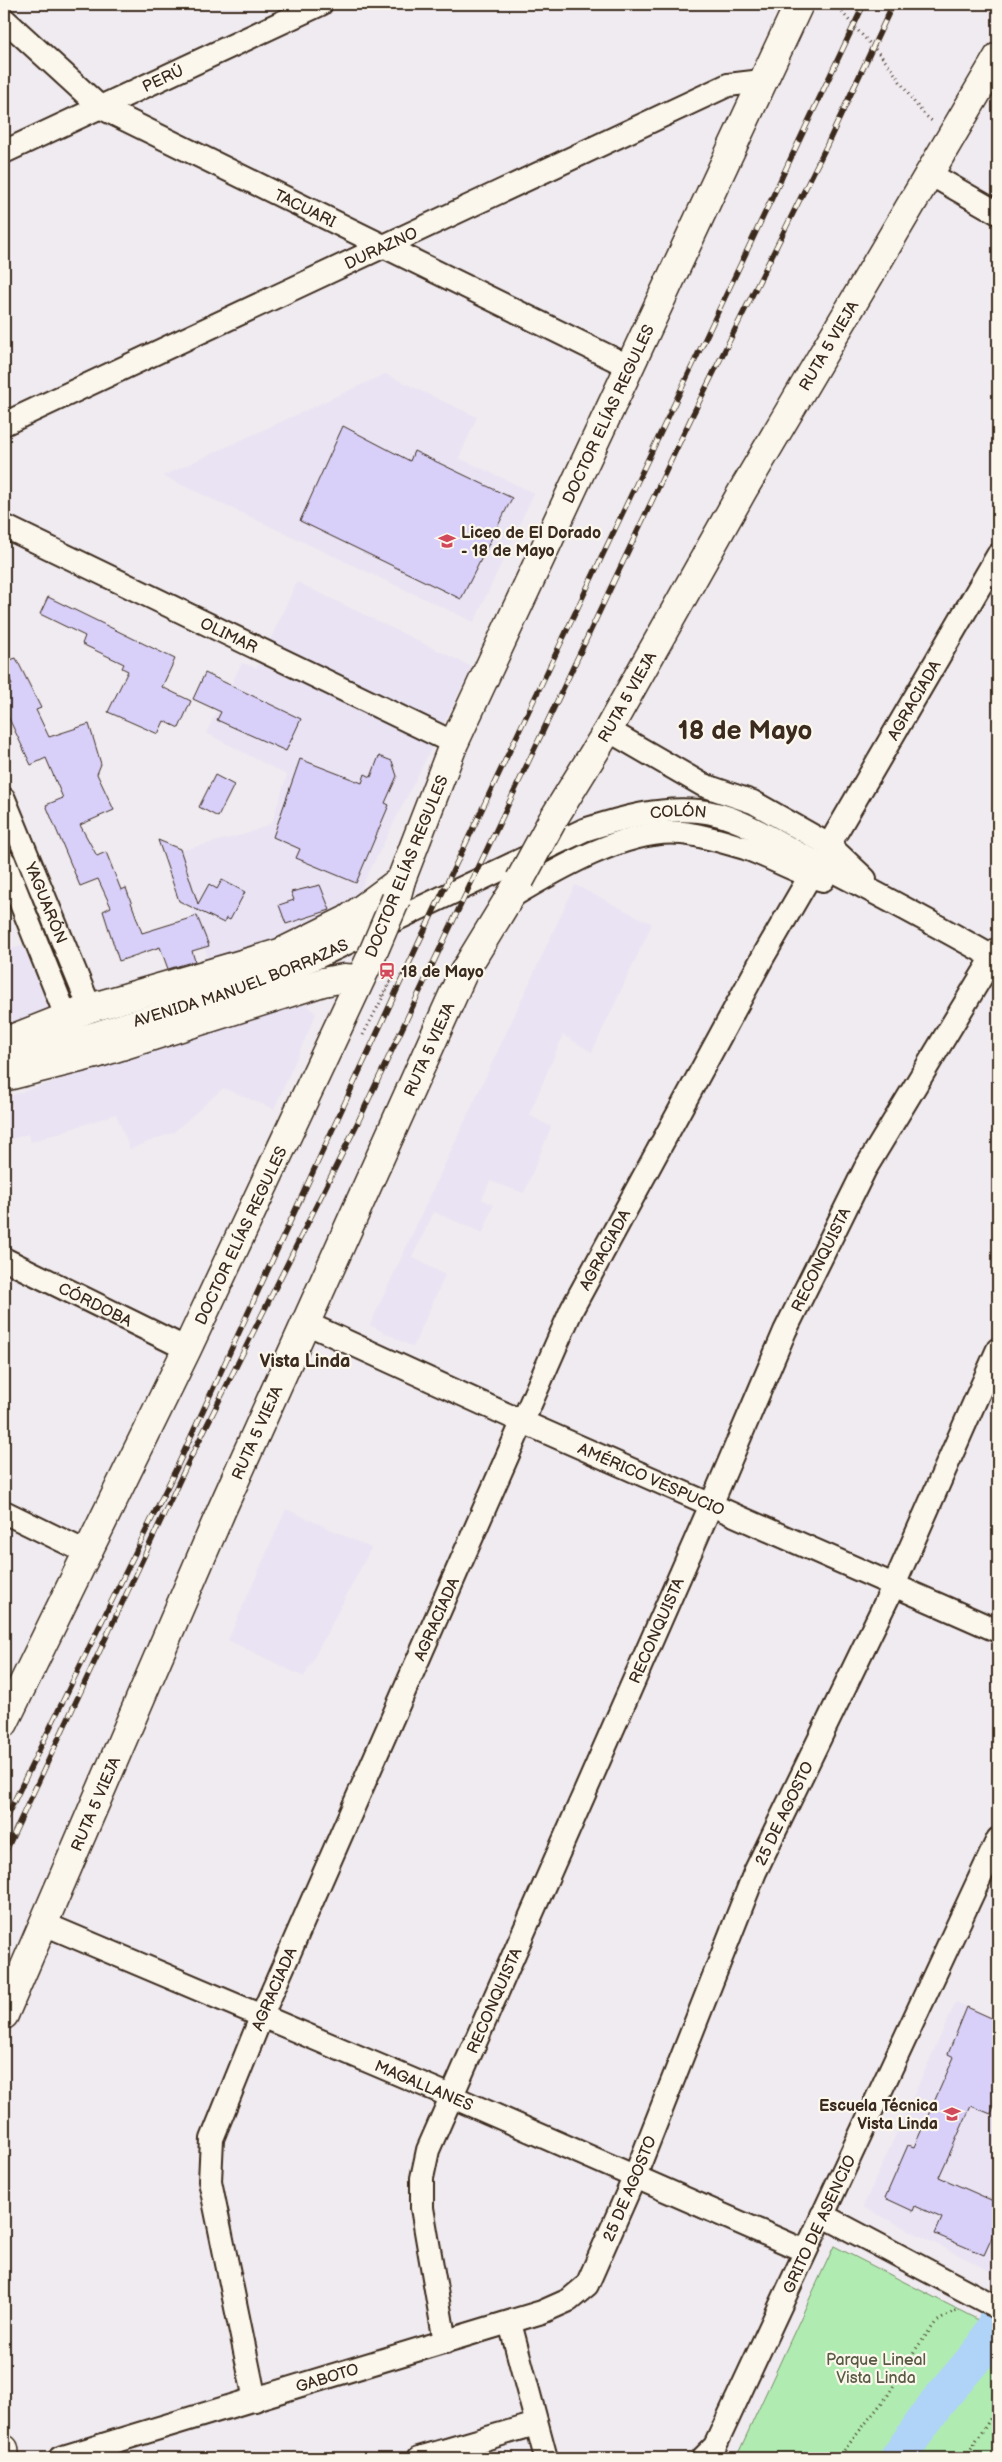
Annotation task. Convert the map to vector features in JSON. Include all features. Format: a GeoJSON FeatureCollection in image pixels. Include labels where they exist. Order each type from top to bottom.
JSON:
{"type":"FeatureCollection","features":[{"type":"Feature","properties":{"kind":"street","name":"PERÚ"},"geometry":{"type":"LineString","coordinates":[[4,152],[322,4]]}},
{"type":"Feature","properties":{"kind":"street","name":"DOCTOR ELÍAS REGULES"},"geometry":{"type":"LineString","coordinates":[[4,1723],[187,1349],[366,967],[398,890],[454,743],[628,366],[799,4]]}},
{"type":"Feature","properties":{"kind":"street","name":"TACUARI"},"geometry":{"type":"LineString","coordinates":[[4,18],[100,107],[628,366]]}},
{"type":"Feature","properties":{"kind":"street","name":"RUTA 5 VIEJA"},"geometry":{"type":"LineString","coordinates":[[4,2015],[42,1923],[306,1323],[462,975],[514,889],[552,821],[608,730],[743,490],[998,57]]}},
{"type":"Feature","properties":{"kind":"street","name":"DURAZNO"},"geometry":{"type":"LineString","coordinates":[[4,424],[728,85],[762,81]]}},
{"type":"Feature","properties":{"kind":"street"},"geometry":{"type":"LineString","coordinates":[[930,174],[998,212]]}},
{"type":"Feature","properties":{"kind":"street","name":"OLIMAR"},"geometry":{"type":"LineString","coordinates":[[4,526],[454,743]]}},
{"type":"Feature","properties":{"kind":"street","name":"AGRACIADA"},"geometry":{"type":"LineString","coordinates":[[829,845],[998,555]]}},
{"type":"Feature","properties":{"kind":"street","name":"COLÓN"},"geometry":{"type":"LineString","coordinates":[[608,730],[703,785],[753,802],[829,845],[884,897]]}},
{"type":"Feature","properties":{"kind":"street","name":"YAGUARÓN"},"geometry":{"type":"LineString","coordinates":[[4,798],[78,1012]]}},
{"type":"Feature","properties":{"kind":"street","name":"COLÓN"},"geometry":{"type":"LineString","coordinates":[[466,885],[584,830],[629,816],[666,810],[701,811],[740,822],[997,955]]}},
{"type":"Feature","properties":{"kind":"street","name":"COLÓN"},"geometry":{"type":"LineString","coordinates":[[514,889],[640,836],[680,833],[709,838],[746,849],[810,876],[884,897]]}},
{"type":"Feature","properties":{"kind":"street","name":"YAGUARÓN"},"geometry":{"type":"LineString","coordinates":[[4,861],[78,1012]]}},
{"type":"Feature","properties":{"kind":"street","name":"AGRACIADA"},"geometry":{"type":"LineString","coordinates":[[255,2400],[210,2181],[212,2139],[262,2015],[572,1309],[753,975],[810,876]]}},
{"type":"Feature","properties":{"kind":"street","name":"AVENIDA MANUEL BORRAZAS"},"geometry":{"type":"LineString","coordinates":[[4,1068],[36,1051],[226,993],[313,959],[466,885]]}},
{"type":"Feature","properties":{"kind":"street","name":"AVENIDA MANUEL BORRAZAS"},"geometry":{"type":"LineString","coordinates":[[4,1042],[78,1012],[280,953],[347,920],[398,890]]}},
{"type":"Feature","properties":{"kind":"street","name":"RECONQUISTA"},"geometry":{"type":"LineString","coordinates":[[445,2342],[422,2208],[422,2178],[428,2150],[453,2097],[785,1331],[865,1169],[997,955]]}},
{"type":"Feature","properties":{"kind":"street","name":"AVENIDA MANUEL BORRAZAS"},"geometry":{"type":"LineString","coordinates":[[4,1077],[96,1054],[323,982],[344,978],[366,967]]}},
{"type":"Feature","properties":{"kind":"street","name":"AVENIDA MANUEL BORRAZAS"},"geometry":{"type":"LineString","coordinates":[[4,1054],[36,1051]]}},
{"type":"Feature","properties":{"kind":"street","name":"CÓRDOBA"},"geometry":{"type":"LineString","coordinates":[[4,1259],[187,1349]]}},
{"type":"Feature","properties":{"kind":"street","name":"AMÉRICO VESPUCIO"},"geometry":{"type":"LineString","coordinates":[[306,1323],[523,1422],[998,1631]]}},
{"type":"Feature","properties":{"kind":"street","name":"25 DE AGOSTO"},"geometry":{"type":"LineString","coordinates":[[587,2285],[635,2176],[755,1872],[894,1585],[998,1349]]}},
{"type":"Feature","properties":{"kind":"street"},"geometry":{"type":"LineString","coordinates":[[4,1512],[88,1553]]}},
{"type":"Feature","properties":{"kind":"street","name":"GRITO DE ASENCIO"},"geometry":{"type":"LineString","coordinates":[[709,2452],[998,1839]]}},
{"type":"Feature","properties":{"kind":"street","name":"MAGALLANES"},"geometry":{"type":"LineString","coordinates":[[42,1923],[453,2097],[805,2251]]}},
{"type":"Feature","properties":{"kind":"street"},"geometry":{"type":"LineString","coordinates":[[822,2215],[998,2308]]}},
{"type":"Feature","properties":{"kind":"street","name":"GABOTO"},"geometry":{"type":"LineString","coordinates":[[60,2458],[510,2323],[542,2312],[568,2300],[587,2285]]}},
{"type":"Feature","properties":{"kind":"street"},"geometry":{"type":"LineString","coordinates":[[510,2323],[546,2458]]}},
{"type":"Feature","properties":{"kind":"street"},"geometry":{"type":"LineString","coordinates":[[419,2458],[536,2424]]}},
{"type":"Feature","properties":{"kind":"street"},"geometry":{"type":"LineString","coordinates":[[4,2448],[5,2458]]}},
{"type":"Feature","properties":{"kind":"path"},"geometry":{"type":"LineString","coordinates":[[836,4],[894,73],[919,110],[952,136]]}},
{"type":"Feature","properties":{"kind":"path"},"geometry":{"type":"LineString","coordinates":[[838,2458],[888,2395],[915,2350],[936,2322],[977,2297]]}},
{"type":"Feature","properties":{"kind":"path"},"geometry":{"type":"LineString","coordinates":[[966,2458],[998,2406]]}},
{"type":"Feature","properties":{"kind":"shaded area"},"geometry":{"type":"Polygon","coordinates":[[[385,374],[477,417],[459,458],[534,493],[474,622],[163,476],[385,374]]]}},
{"type":"Feature","properties":{"kind":"shaded area"},"geometry":{"type":"Polygon","coordinates":[[[297,582],[472,667],[354,902],[331,917],[211,966],[172,853],[249,833],[272,823],[287,775],[206,733],[242,663],[257,668],[297,582]]]}},
{"type":"Feature","properties":{"kind":"shaded area"},"geometry":{"type":"Polygon","coordinates":[[[575,885],[652,924],[592,1052],[563,1035],[529,1115],[551,1127],[524,1193],[490,1181],[482,1199],[493,1205],[483,1233],[434,1212],[412,1257],[445,1275],[413,1347],[370,1325],[575,885]]]}},
{"type":"Feature","properties":{"kind":"shaded area"},"geometry":{"type":"Polygon","coordinates":[[[23,945],[52,1013],[4,1030],[4,952],[23,945]]]}},
{"type":"Feature","properties":{"kind":"shaded area"},"geometry":{"type":"Polygon","coordinates":[[[303,1000],[316,1014],[274,1109],[223,1088],[174,1132],[130,1149],[116,1114],[31,1142],[28,1134],[4,1141],[4,1098],[303,1000]]]}},
{"type":"Feature","properties":{"kind":"shaded area"},"geometry":{"type":"Polygon","coordinates":[[[286,1509],[371,1548],[304,1677],[228,1640],[286,1509]]]}},
{"type":"Feature","properties":{"kind":"shaded area","name":"Escuela Técnica Vista Linda"},"geometry":{"type":"Polygon","coordinates":[[[956,2002],[998,2021],[998,2247],[990,2271],[863,2207],[956,2002]]]}},
{"type":"Feature","properties":{"kind":"green space","name":"Parque Lineal Vista Linda"},"geometry":{"type":"Polygon","coordinates":[[[834,2246],[998,2330],[998,2442],[990,2458],[736,2458],[834,2246]]]}},
{"type":"Feature","properties":{"kind":"building"},"geometry":{"type":"Polygon","coordinates":[[[343,426],[410,461],[414,451],[512,498],[461,599],[300,521],[343,426]]]}},
{"type":"Feature","properties":{"kind":"building"},"geometry":{"type":"Polygon","coordinates":[[[48,597],[175,659],[162,687],[191,701],[179,728],[164,721],[158,734],[108,712],[128,671],[122,668],[124,664],[82,644],[85,636],[40,614],[48,597]]]}},
{"type":"Feature","properties":{"kind":"building"},"geometry":{"type":"Polygon","coordinates":[[[16,658],[41,708],[36,710],[49,737],[89,724],[101,764],[97,774],[114,810],[80,825],[97,856],[106,852],[121,890],[126,888],[142,933],[197,916],[209,946],[192,951],[195,961],[168,969],[160,947],[119,961],[103,911],[111,907],[98,879],[80,886],[46,805],[63,798],[46,758],[31,765],[4,708],[4,688],[12,685],[4,662],[16,658]]]}},
{"type":"Feature","properties":{"kind":"building"},"geometry":{"type":"Polygon","coordinates":[[[205,673],[301,719],[286,751],[217,720],[221,712],[193,699],[205,673]]]}},
{"type":"Feature","properties":{"kind":"building"},"geometry":{"type":"Polygon","coordinates":[[[379,756],[392,761],[397,776],[385,803],[389,805],[356,883],[296,858],[300,849],[273,837],[300,759],[362,783],[365,774],[371,777],[379,756]]]}},
{"type":"Feature","properties":{"kind":"building"},"geometry":{"type":"Polygon","coordinates":[[[215,775],[234,785],[218,817],[199,807],[215,775]]]}},
{"type":"Feature","properties":{"kind":"building"},"geometry":{"type":"Polygon","coordinates":[[[158,840],[180,849],[198,904],[209,884],[217,889],[222,880],[245,892],[230,920],[226,918],[224,923],[179,901],[158,840]]]}},
{"type":"Feature","properties":{"kind":"building"},"geometry":{"type":"Polygon","coordinates":[[[320,885],[330,910],[286,924],[279,905],[294,900],[291,892],[320,885]]]}},
{"type":"Feature","properties":{"kind":"building"},"geometry":{"type":"Polygon","coordinates":[[[967,2007],[998,2021],[998,2097],[991,2114],[971,2106],[939,2177],[998,2203],[998,2224],[984,2255],[935,2234],[942,2218],[915,2206],[913,2211],[885,2198],[908,2145],[914,2147],[954,2057],[948,2054],[967,2007]]]}},
{"type":"Feature","properties":{"kind":"waterway"},"geometry":{"type":"LineString","coordinates":[[898,2458],[936,2404],[984,2347],[998,2317]]}},
{"type":"Feature","properties":{"kind":"railway"},"geometry":{"type":"LineString","coordinates":[[4,1822],[176,1469],[419,942],[864,4]]}},
{"type":"Feature","properties":{"kind":"railway"},"geometry":{"type":"LineString","coordinates":[[4,1855],[184,1471],[357,1124],[692,416],[826,147],[893,4]]}},
{"type":"Feature","properties":{"kind":"place","name":"Liceo de El Dorado - 18 de Mayo"},"geometry":{"type":"Point","coordinates":[447,541]}},
{"type":"Feature","properties":{"kind":"place","name":"18 de Mayo"},"geometry":{"type":"Point","coordinates":[387,971]}},
{"type":"Feature","properties":{"kind":"place","name":"Escuela Técnica Vista Linda"},"geometry":{"type":"Point","coordinates":[952,2114]}},
{"type":"Feature","properties":{"kind":"district","name":"18 de Mayo"},"geometry":{"type":"Point","coordinates":[745,730]}},
{"type":"Feature","properties":{"kind":"district","name":"Vista Linda"},"geometry":{"type":"Point","coordinates":[305,1361]}}]}
